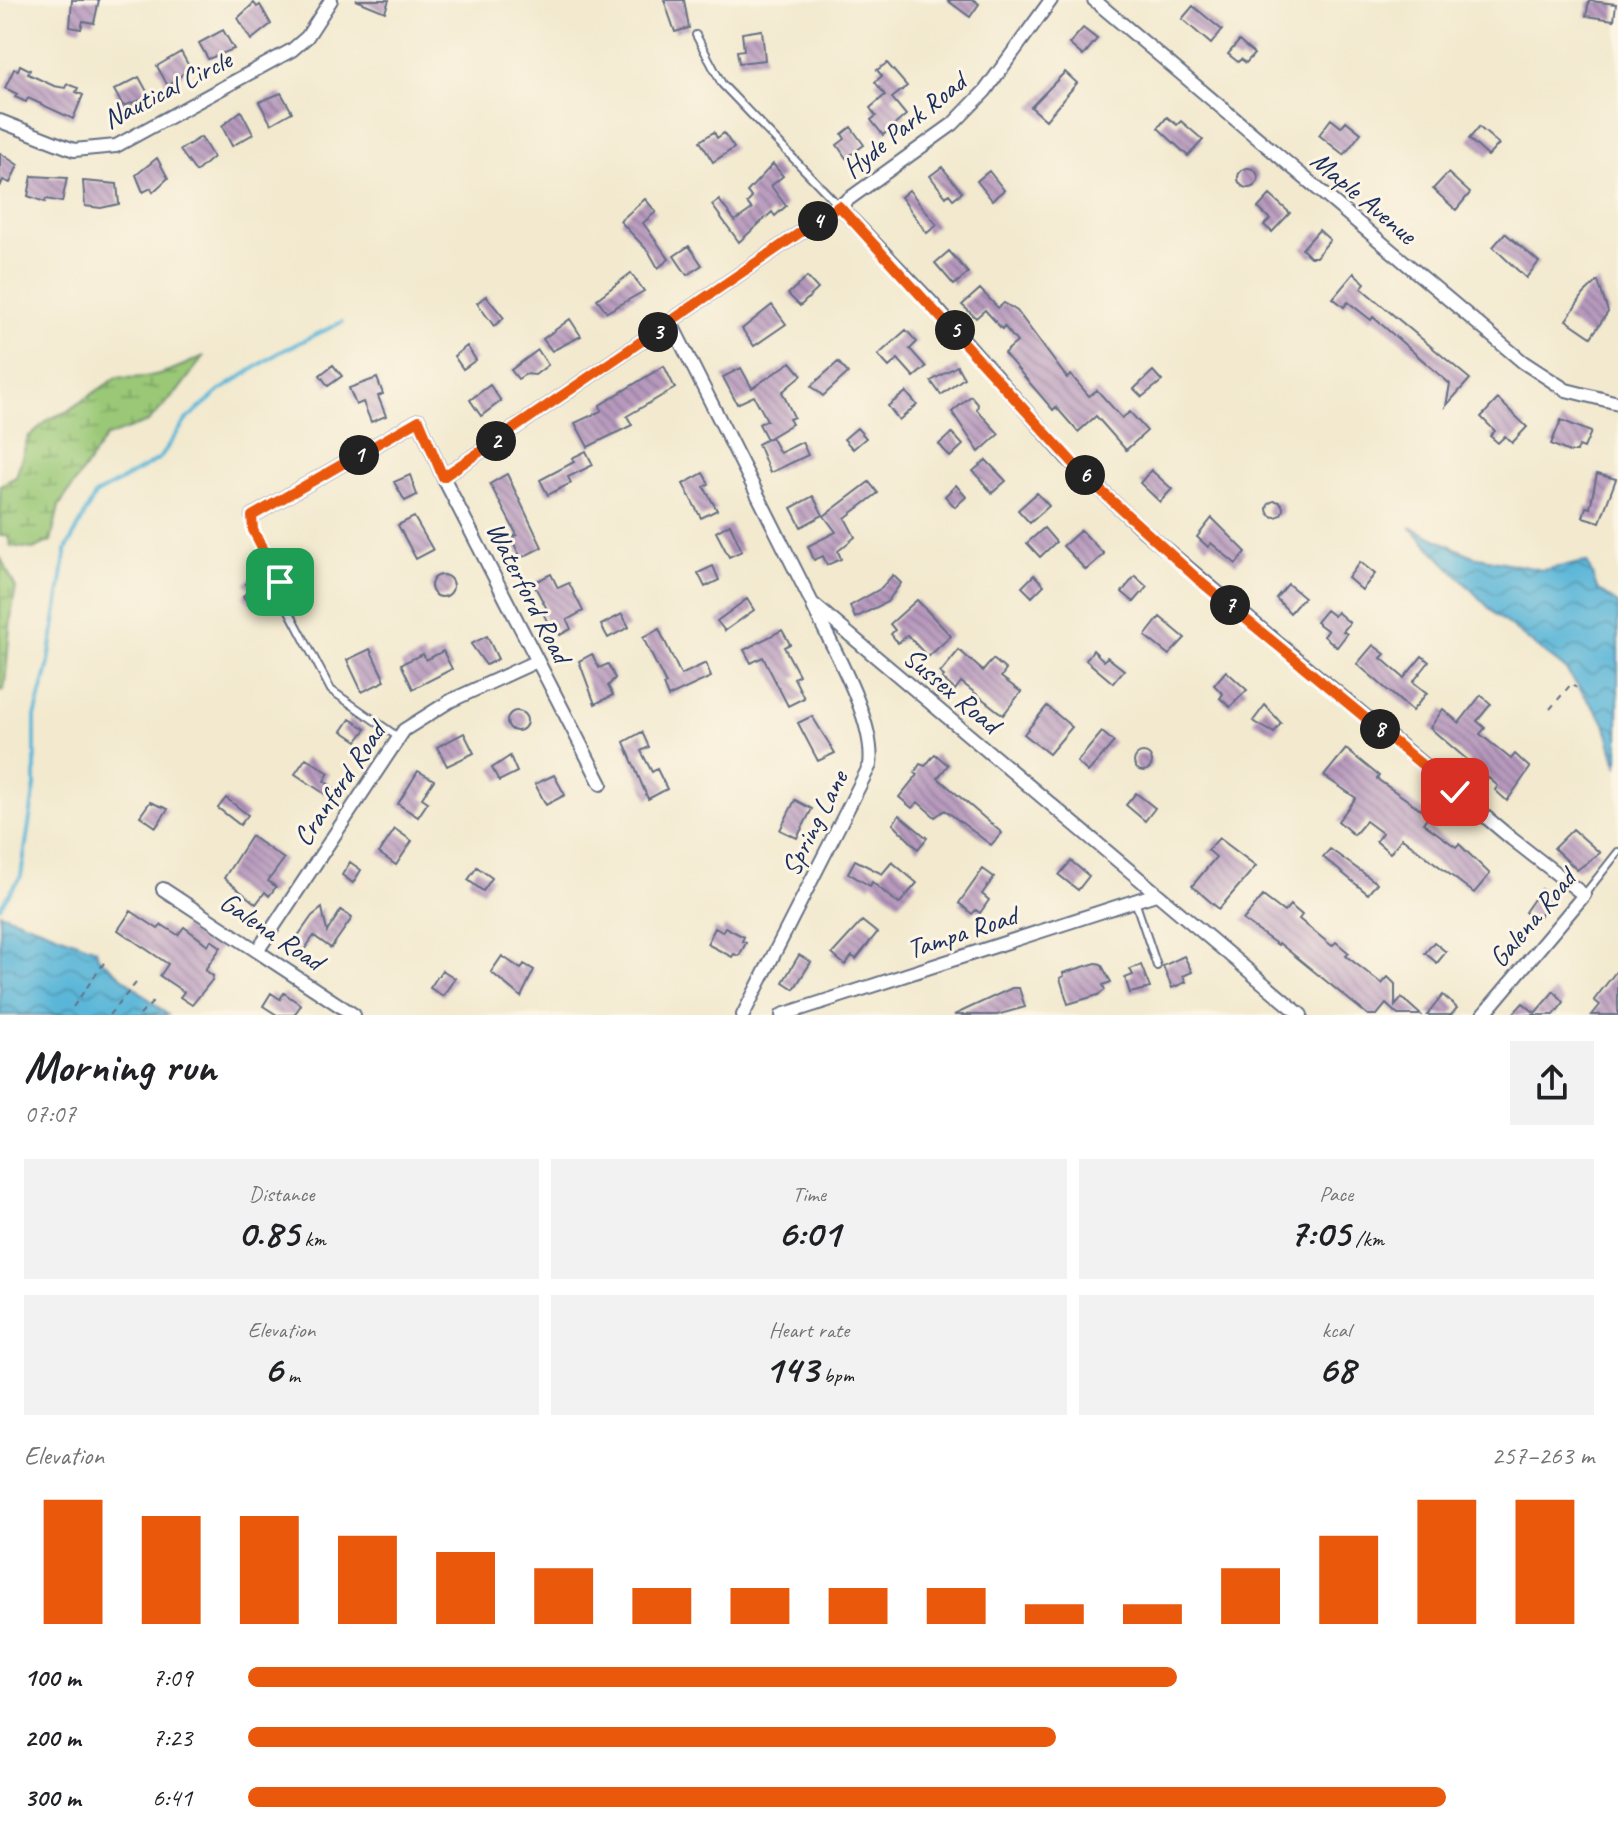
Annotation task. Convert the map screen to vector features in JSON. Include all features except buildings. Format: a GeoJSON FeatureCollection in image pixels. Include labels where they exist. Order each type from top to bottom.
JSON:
{"type":"FeatureCollection","features":[{"type":"Feature","properties":{"kind":"street","name":"Nautical Circle"},"geometry":{"type":"LineString","coordinates":[[0,121],[74,150],[116,146],[292,50],[307,37],[331,0]]}},
{"type":"Feature","properties":{"kind":"street","name":"Hyde Park Road"},"geometry":{"type":"LineString","coordinates":[[443,477],[839,206],[969,110],[1051,0]]}},
{"type":"Feature","properties":{"kind":"street","name":"Maple Avenue"},"geometry":{"type":"LineString","coordinates":[[1094,0],[1523,362],[1566,390],[1618,403]]}},
{"type":"Feature","properties":{"kind":"street"},"geometry":{"type":"LineString","coordinates":[[839,206],[931,302],[1067,458],[1143,530],[1512,839],[1584,895]]}},
{"type":"Feature","properties":{"kind":"street","name":"Sussex Road"},"geometry":{"type":"LineString","coordinates":[[671,323],[812,603],[1301,1015]]}},
{"type":"Feature","properties":{"kind":"street","name":"Waterford Road"},"geometry":{"type":"LineString","coordinates":[[252,516],[419,420],[443,477],[601,784]]}},
{"type":"Feature","properties":{"kind":"street","name":"Spring Lane"},"geometry":{"type":"LineString","coordinates":[[743,1015],[870,765],[872,753],[867,731],[812,603]]}},
{"type":"Feature","properties":{"kind":"street","name":"Cranford Road"},"geometry":{"type":"LineString","coordinates":[[258,950],[398,737],[416,720],[537,661]]}},
{"type":"Feature","properties":{"kind":"street","name":"Galena Road"},"geometry":{"type":"LineString","coordinates":[[163,889],[354,1015]]}},
{"type":"Feature","properties":{"kind":"street","name":"Tampa Road"},"geometry":{"type":"LineString","coordinates":[[782,1015],[1156,894]]}},
{"type":"Feature","properties":{"kind":"street","name":"Galena Road"},"geometry":{"type":"LineString","coordinates":[[1483,1015],[1584,895]]}},
{"type":"Feature","properties":{"kind":"lane"},"geometry":{"type":"LineString","coordinates":[[696,35],[722,84],[839,206]]}},
{"type":"Feature","properties":{"kind":"lane"},"geometry":{"type":"LineString","coordinates":[[252,516],[253,530],[280,582],[286,605],[331,690],[398,737]]}},
{"type":"Feature","properties":{"kind":"lane","name":"Galena Road"},"geometry":{"type":"LineString","coordinates":[[1584,895],[1618,852]]}},
{"type":"Feature","properties":{"kind":"lane"},"geometry":{"type":"LineString","coordinates":[[1135,901],[1157,966]]}},
{"type":"Feature","properties":{"kind":"path"},"geometry":{"type":"LineString","coordinates":[[1550,709],[1572,683],[1576,688]]}},
{"type":"Feature","properties":{"kind":"path"},"geometry":{"type":"LineString","coordinates":[[1564,692],[1569,696]]}},
{"type":"Feature","properties":{"kind":"path"},"geometry":{"type":"LineString","coordinates":[[73,1007],[106,960]]}},
{"type":"Feature","properties":{"kind":"path"},"geometry":{"type":"LineString","coordinates":[[109,1015],[136,983]]}},
{"type":"Feature","properties":{"kind":"path"},"geometry":{"type":"LineString","coordinates":[[140,1015],[154,1001]]}},
{"type":"Feature","properties":{"kind":"green space"},"geometry":{"type":"Polygon","coordinates":[[[204,356],[178,391],[148,422],[106,437],[59,506],[51,541],[33,549],[11,546],[8,536],[0,536],[0,485],[16,477],[28,437],[51,418],[66,412],[117,377],[151,376],[204,356]]]}},
{"type":"Feature","properties":{"kind":"green space"},"geometry":{"type":"Polygon","coordinates":[[[0,557],[16,588],[4,690],[0,691],[0,557]]]}},
{"type":"Feature","properties":{"kind":"water"},"geometry":{"type":"Polygon","coordinates":[[[1410,527],[1473,556],[1542,570],[1587,562],[1598,590],[1618,604],[1618,768],[1605,723],[1565,669],[1496,615],[1410,527]]]}},
{"type":"Feature","properties":{"kind":"water"},"geometry":{"type":"Polygon","coordinates":[[[0,913],[96,949],[98,957],[168,1015],[0,1015],[0,913]]]}},
{"type":"Feature","properties":{"kind":"waterway"},"geometry":{"type":"LineString","coordinates":[[0,907],[21,876],[35,786],[35,717],[48,667],[66,550],[95,495],[159,459],[187,419],[221,390],[278,353],[342,322]]}},
{"type":"Feature","properties":{"kind":"route"},"geometry":{"type":"LineString","coordinates":[[280,582],[253,530],[252,516],[419,420],[443,477],[839,206],[931,302],[1085,476],[1201,582],[1455,792]]}}]}
